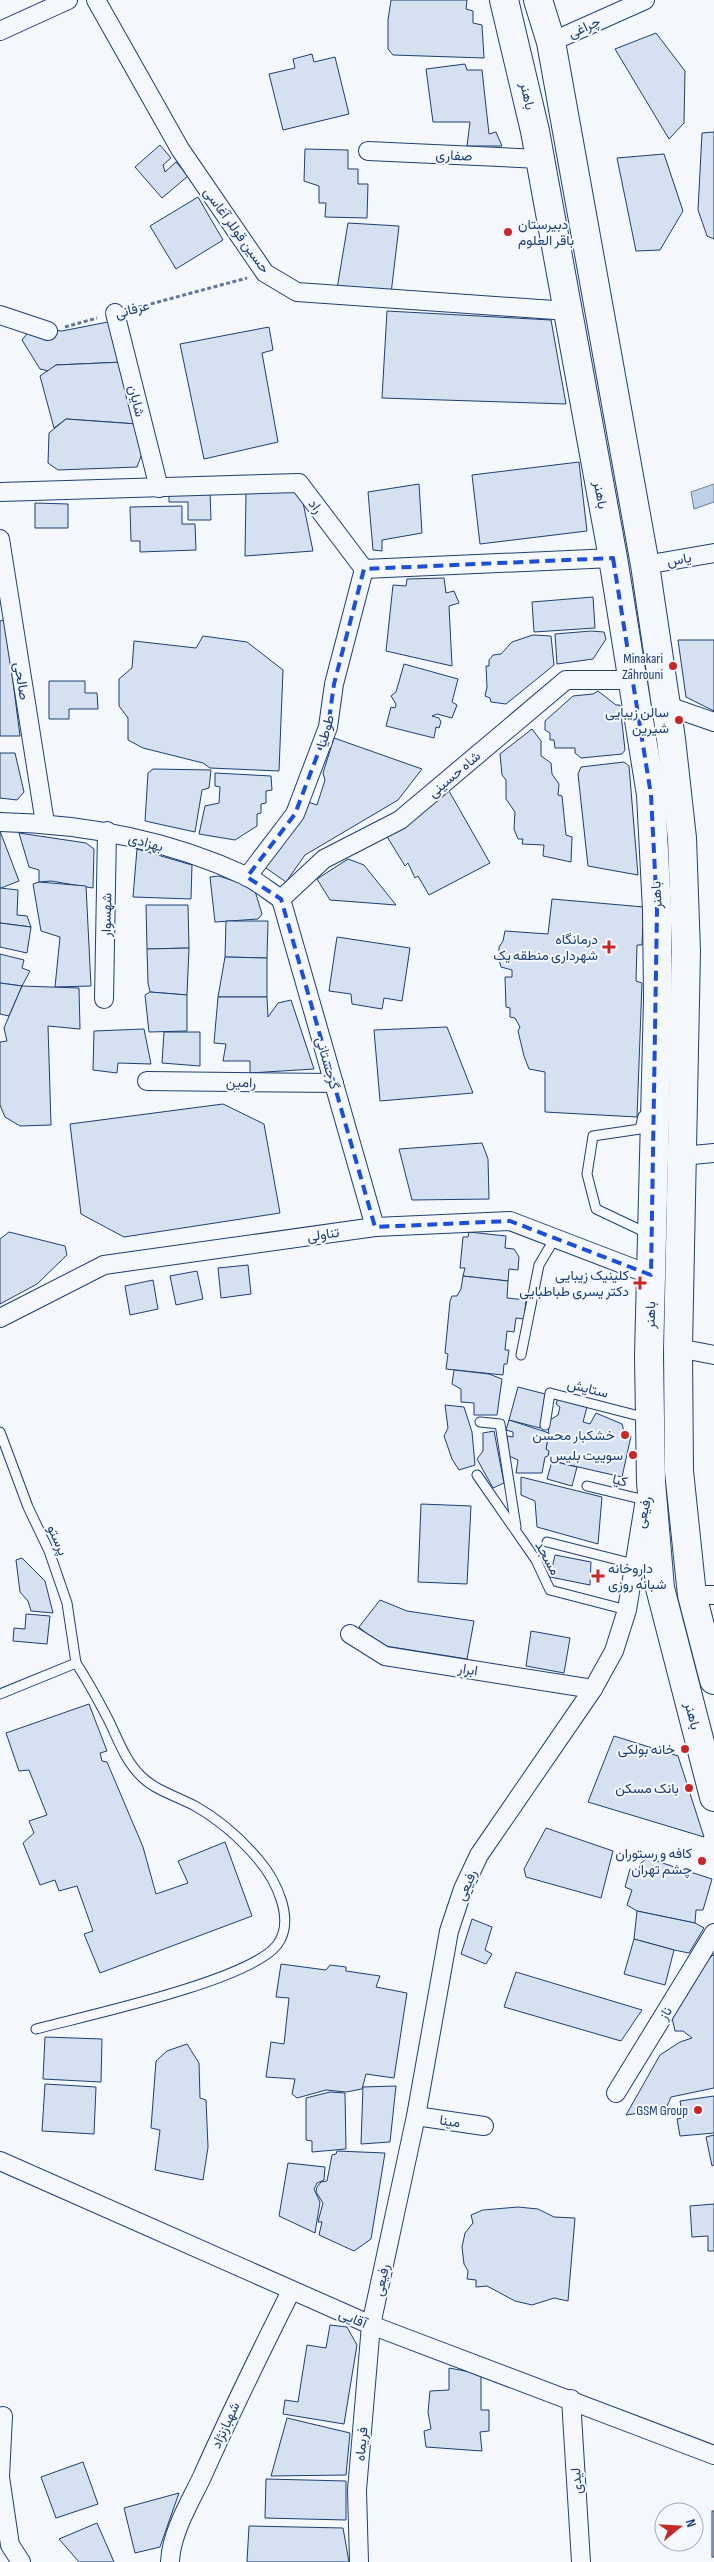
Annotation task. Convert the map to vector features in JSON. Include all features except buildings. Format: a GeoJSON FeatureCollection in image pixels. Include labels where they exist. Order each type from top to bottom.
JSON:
{"type":"FeatureCollection","features":[{"type":"Feature","properties":{"kind":"main road","name":"باهنر"},"geometry":{"type":"LineString","coordinates":[[504,0],[520,58],[568,310],[634,680],[651,795],[657,910],[648,1491],[660,1588],[714,1797]]}},
{"type":"Feature","properties":{"kind":"main road","name":"باهنر"},"geometry":{"type":"LineString","coordinates":[[538,0],[550,42],[645,565],[682,847],[686,951],[678,1348],[679,1471],[703,1595],[714,1680]]}},
{"type":"Feature","properties":{"kind":"street"},"geometry":{"type":"LineString","coordinates":[[0,31],[68,0]]}},
{"type":"Feature","properties":{"kind":"street","name":"حسین قوللر آغاسی"},"geometry":{"type":"LineString","coordinates":[[96,0],[180,148],[265,273],[297,292],[568,310]]}},
{"type":"Feature","properties":{"kind":"street","name":"چراغی"},"geometry":{"type":"LineString","coordinates":[[550,42],[645,0]]}},
{"type":"Feature","properties":{"kind":"street","name":"صفاری"},"geometry":{"type":"LineString","coordinates":[[368,151],[540,159]]}},
{"type":"Feature","properties":{"kind":"street","name":"شایان"},"geometry":{"type":"LineString","coordinates":[[115,313],[159,488]]}},
{"type":"Feature","properties":{"kind":"street"},"geometry":{"type":"LineString","coordinates":[[0,315],[48,331]]}},
{"type":"Feature","properties":{"kind":"street","name":"راد"},"geometry":{"type":"LineString","coordinates":[[0,492],[299,483],[364,568]]}},
{"type":"Feature","properties":{"kind":"street","name":"صالحی"},"geometry":{"type":"LineString","coordinates":[[0,538],[45,823]]}},
{"type":"Feature","properties":{"kind":"street","name":"یاس"},"geometry":{"type":"LineString","coordinates":[[645,565],[714,553]]}},
{"type":"Feature","properties":{"kind":"street"},"geometry":{"type":"LineString","coordinates":[[364,568],[613,558]]}},
{"type":"Feature","properties":{"kind":"street","name":"طوطیا"},"geometry":{"type":"LineString","coordinates":[[247,877],[295,814],[322,745],[328,727],[334,684],[364,568]]}},
{"type":"Feature","properties":{"kind":"street","name":"شاه حسینی"},"geometry":{"type":"LineString","coordinates":[[281,900],[324,859],[400,820],[566,680],[634,680]]}},
{"type":"Feature","properties":{"kind":"street"},"geometry":{"type":"LineString","coordinates":[[665,706],[714,722]]}},
{"type":"Feature","properties":{"kind":"street","name":"بهزادی"},"geometry":{"type":"LineString","coordinates":[[0,822],[45,823],[107,831],[199,857],[247,877],[281,900]]}},
{"type":"Feature","properties":{"kind":"street","name":"شهسوار"},"geometry":{"type":"LineString","coordinates":[[104,998],[107,831]]}},
{"type":"Feature","properties":{"kind":"street","name":"گرجستانی"},"geometry":{"type":"LineString","coordinates":[[281,900],[375,1227]]}},
{"type":"Feature","properties":{"kind":"street","name":"رامین"},"geometry":{"type":"LineString","coordinates":[[147,1081],[334,1082]]}},
{"type":"Feature","properties":{"kind":"street"},"geometry":{"type":"LineString","coordinates":[[682,1156],[714,1153]]}},
{"type":"Feature","properties":{"kind":"street","name":"تناولی"},"geometry":{"type":"LineString","coordinates":[[0,1318],[104,1265],[375,1227],[510,1221],[651,1275]]}},
{"type":"Feature","properties":{"kind":"street"},"geometry":{"type":"LineString","coordinates":[[678,1348],[714,1355]]}},
{"type":"Feature","properties":{"kind":"street","name":"رفیعی"},"geometry":{"type":"LineString","coordinates":[[371,2325],[416,2116],[448,1931],[478,1855],[593,1689],[614,1651],[627,1610],[648,1491]]}},
{"type":"Feature","properties":{"kind":"street","name":"ابرار"},"geometry":{"type":"LineString","coordinates":[[350,1634],[385,1656],[593,1689]]}},
{"type":"Feature","properties":{"kind":"street","name":"ناز"},"geometry":{"type":"LineString","coordinates":[[616,2094],[714,1932]]}},
{"type":"Feature","properties":{"kind":"street","name":"مینا"},"geometry":{"type":"LineString","coordinates":[[416,2116],[484,2126]]}},
{"type":"Feature","properties":{"kind":"street","name":"آقایی"},"geometry":{"type":"LineString","coordinates":[[0,2161],[291,2292],[371,2325],[571,2399],[714,2455]]}},
{"type":"Feature","properties":{"kind":"street","name":"شهبازنژاد"},"geometry":{"type":"LineString","coordinates":[[170,2562],[170,2554],[183,2518],[236,2402],[291,2292]]}},
{"type":"Feature","properties":{"kind":"street","name":"فریماه"},"geometry":{"type":"LineString","coordinates":[[359,2562],[357,2490],[371,2325]]}},
{"type":"Feature","properties":{"kind":"street","name":"لیدی"},"geometry":{"type":"LineString","coordinates":[[571,2399],[581,2562]]}},
{"type":"Feature","properties":{"kind":"street"},"geometry":{"type":"LineString","coordinates":[[3,2416],[0,2477],[10,2545],[21,2562]]}},
{"type":"Feature","properties":{"kind":"lane"},"geometry":{"type":"LineString","coordinates":[[652,1235],[596,1209],[587,1174],[593,1136],[640,1129],[656,1062]]}},
{"type":"Feature","properties":{"kind":"lane"},"geometry":{"type":"LineString","coordinates":[[521,1355],[539,1265],[555,1238]]}},
{"type":"Feature","properties":{"kind":"lane","name":"ستایش"},"geometry":{"type":"LineString","coordinates":[[545,1424],[550,1393],[649,1419]]}},
{"type":"Feature","properties":{"kind":"lane"},"geometry":{"type":"LineString","coordinates":[[480,1422],[500,1424],[516,1532]]}},
{"type":"Feature","properties":{"kind":"lane","name":"پرستو"},"geometry":{"type":"LineString","coordinates":[[0,1432],[28,1507],[49,1551],[67,1603],[76,1663]]}},
{"type":"Feature","properties":{"kind":"lane","name":"مسجد"},"geometry":{"type":"LineString","coordinates":[[477,1475],[536,1560],[550,1590],[627,1610]]}},
{"type":"Feature","properties":{"kind":"lane","name":"کیا"},"geometry":{"type":"LineString","coordinates":[[588,1486],[648,1491]]}},
{"type":"Feature","properties":{"kind":"lane"},"geometry":{"type":"LineString","coordinates":[[547,1542],[634,1564]]}},
{"type":"Feature","properties":{"kind":"lane"},"geometry":{"type":"LineString","coordinates":[[0,1694],[76,1663],[103,1710],[127,1760],[143,1779],[197,1808],[230,1832],[259,1860],[277,1890],[286,1920],[277,1945],[255,1963],[216,1980],[36,2029]]}},
{"type":"Feature","properties":{"kind":"path","name":"عرفانی"},"geometry":{"type":"LineString","coordinates":[[48,331],[265,273]]}},
{"type":"Feature","properties":{"kind":"highlighted area"},"geometry":{"type":"Polygon","coordinates":[[[613,558],[651,795],[657,910],[651,1275],[510,1221],[375,1227],[281,899],[247,877],[295,814],[328,727],[334,684],[364,569],[613,558]]]}},
{"type":"Feature","properties":{"kind":"water"},"geometry":{"type":"Polygon","coordinates":[[[714,484],[714,502],[694,509],[691,492],[714,484]]]}},
{"type":"Feature","properties":{"kind":"place","name":"دبیرستان باقر العلوم"},"geometry":{"type":"Point","coordinates":[508,232]}},
{"type":"Feature","properties":{"kind":"place","name":"Minakari Zahrouni"},"geometry":{"type":"Point","coordinates":[673,666]}},
{"type":"Feature","properties":{"kind":"place","name":"سالن زیبایی شیرین"},"geometry":{"type":"Point","coordinates":[679,720]}},
{"type":"Feature","properties":{"kind":"place","name":"درمانگاه شهرداری منطقه یک"},"geometry":{"type":"Point","coordinates":[609,947]}},
{"type":"Feature","properties":{"kind":"place","name":"کلینیک زیبایی دکتر یسری طباطبایی"},"geometry":{"type":"Point","coordinates":[640,1283]}},
{"type":"Feature","properties":{"kind":"place","name":"خشکبار محسن"},"geometry":{"type":"Point","coordinates":[625,1435]}},
{"type":"Feature","properties":{"kind":"place","name":"سوییت بلیس"},"geometry":{"type":"Point","coordinates":[633,1455]}},
{"type":"Feature","properties":{"kind":"place","name":"داروخانه شبانه روزی"},"geometry":{"type":"Point","coordinates":[598,1576]}},
{"type":"Feature","properties":{"kind":"place","name":"خانه بولکی"},"geometry":{"type":"Point","coordinates":[685,1749]}},
{"type":"Feature","properties":{"kind":"place","name":"بانک مسکن"},"geometry":{"type":"Point","coordinates":[689,1788]}},
{"type":"Feature","properties":{"kind":"place","name":"کافه و رستوران چشم تهران"},"geometry":{"type":"Point","coordinates":[702,1861]}},
{"type":"Feature","properties":{"kind":"place","name":"GSM Group"},"geometry":{"type":"Point","coordinates":[698,2110]}}]}
